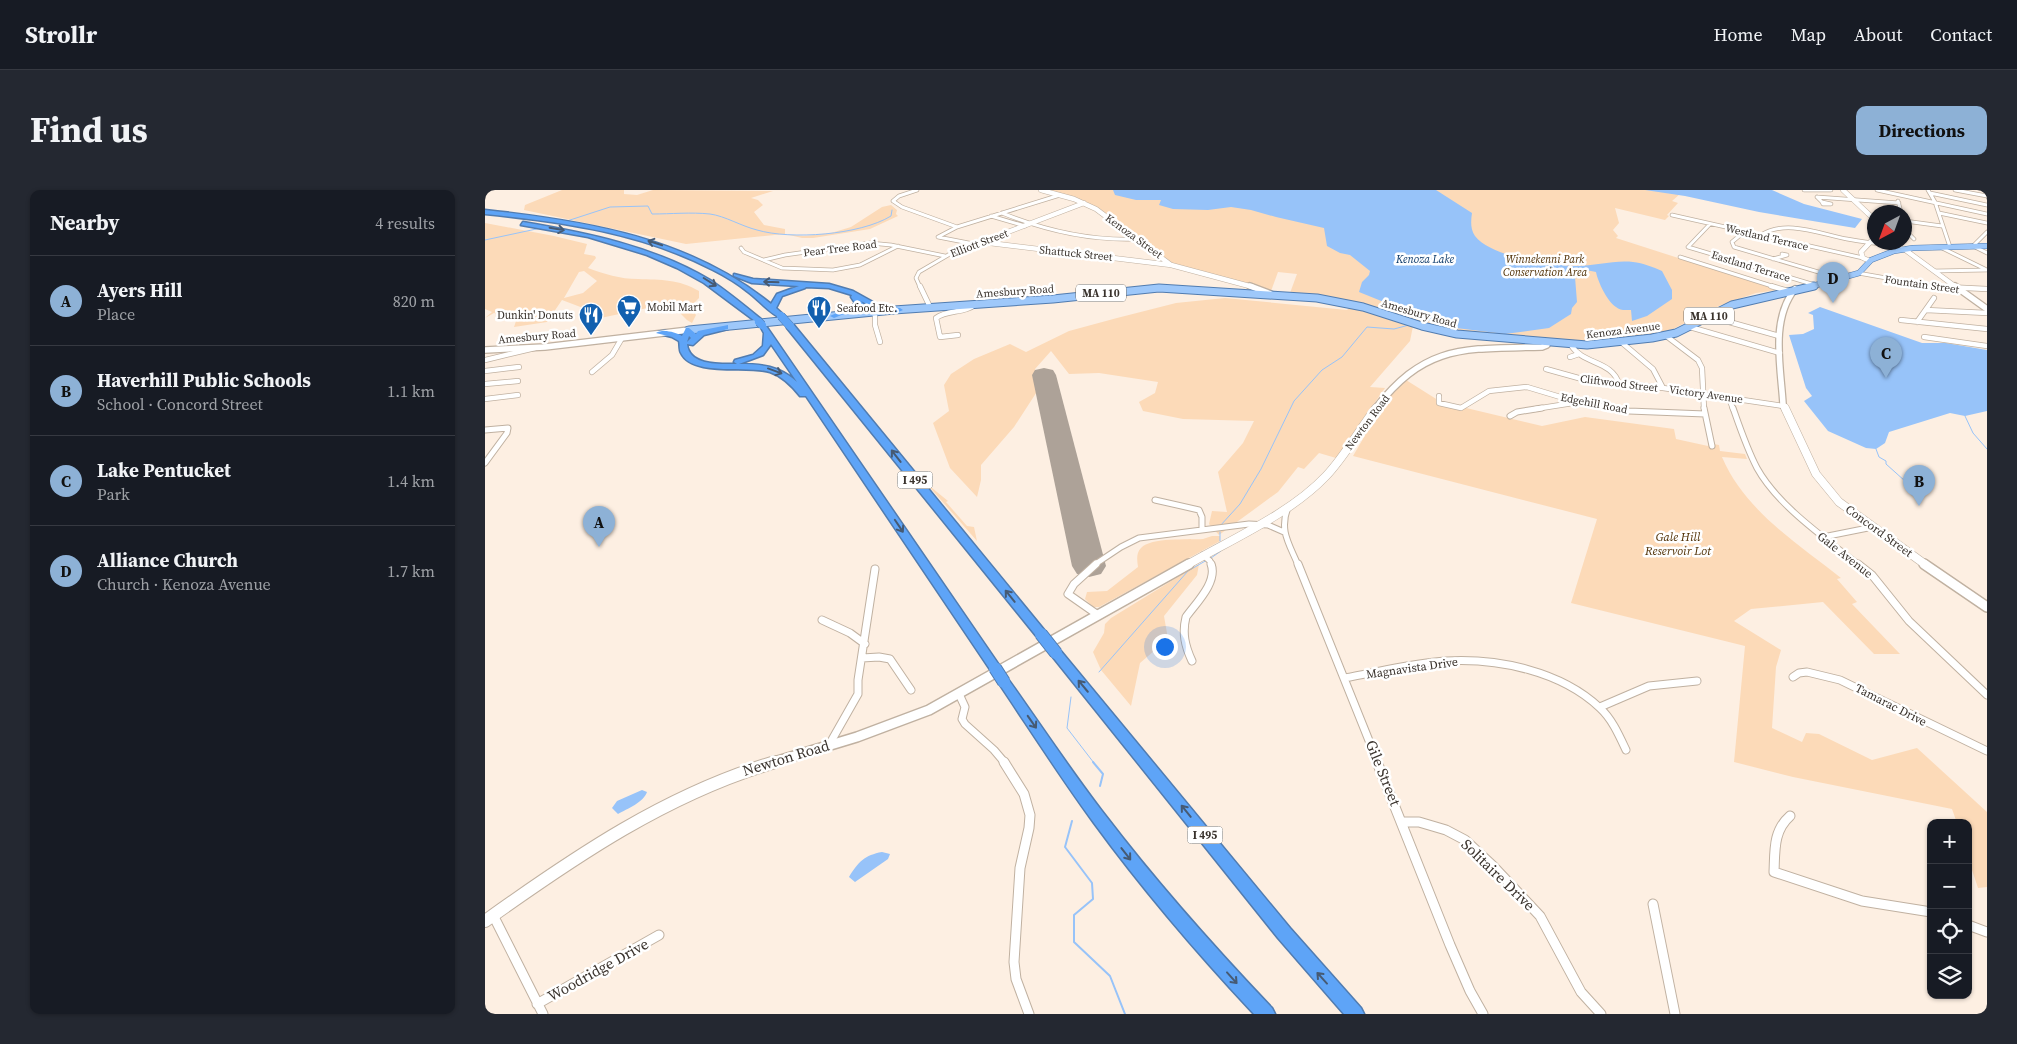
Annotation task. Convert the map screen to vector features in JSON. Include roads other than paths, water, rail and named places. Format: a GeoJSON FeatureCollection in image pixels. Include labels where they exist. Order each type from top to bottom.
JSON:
{"type":"FeatureCollection","features":[{"type":"Feature","properties":{"kind":"highway","name":"I 495"},"geometry":{"type":"LineString","coordinates":[[485,212],[554,220],[623,234],[668,248],[711,266],[757,294],[773,308],[790,326],[1284,933],[1355,1014]]}},
{"type":"Feature","properties":{"kind":"highway"},"geometry":{"type":"LineString","coordinates":[[485,219],[565,230],[647,252],[678,265],[716,286],[763,326],[1065,773],[1138,870],[1196,938],[1266,1014]]}},
{"type":"Feature","properties":{"kind":"highway"},"geometry":{"type":"LineString","coordinates":[[711,266],[752,281],[829,286],[851,292],[868,303],[883,309],[900,310]]}},
{"type":"Feature","properties":{"kind":"highway"},"geometry":{"type":"LineString","coordinates":[[773,308],[779,296],[805,287],[817,286],[854,296],[870,313]]}},
{"type":"Feature","properties":{"kind":"highway"},"geometry":{"type":"LineString","coordinates":[[834,316],[852,310],[859,303]]}},
{"type":"Feature","properties":{"kind":"highway"},"geometry":{"type":"LineString","coordinates":[[868,303],[870,313]]}},
{"type":"Feature","properties":{"kind":"highway"},"geometry":{"type":"LineString","coordinates":[[692,334],[688,348],[689,352],[695,357],[712,362],[735,362],[753,358],[764,352],[768,347],[769,341],[763,326]]}},
{"type":"Feature","properties":{"kind":"highway"},"geometry":{"type":"LineString","coordinates":[[683,340],[692,334],[725,327]]}},
{"type":"Feature","properties":{"kind":"highway"},"geometry":{"type":"LineString","coordinates":[[660,334],[674,335],[683,340]]}},
{"type":"Feature","properties":{"kind":"highway"},"geometry":{"type":"LineString","coordinates":[[683,340],[684,352],[687,356],[700,363],[759,367],[783,374],[832,427]]}},
{"type":"Feature","properties":{"kind":"main road"},"geometry":{"type":"LineString","coordinates":[[1843,190],[1867,212]]}},
{"type":"Feature","properties":{"kind":"main road","name":"Elliott Street"},"geometry":{"type":"LineString","coordinates":[[1079,207],[1084,203]]}},
{"type":"Feature","properties":{"kind":"main road","name":"Kenoza Street"},"geometry":{"type":"LineString","coordinates":[[1084,203],[1093,207],[1171,264],[1226,278],[1271,294]]}},
{"type":"Feature","properties":{"kind":"main road","name":"Elliott Street"},"geometry":{"type":"LineString","coordinates":[[981,242],[1079,207],[1093,207]]}},
{"type":"Feature","properties":{"kind":"main road","name":"Shattuck Street"},"geometry":{"type":"LineString","coordinates":[[981,242],[1171,264]]}},
{"type":"Feature","properties":{"kind":"main road"},"geometry":{"type":"LineString","coordinates":[[1866,260],[1861,252],[1867,246]]}},
{"type":"Feature","properties":{"kind":"main road","name":"Kenoza Avenue"},"geometry":{"type":"LineString","coordinates":[[1912,248],[1987,246]]}},
{"type":"Feature","properties":{"kind":"main road"},"geometry":{"type":"LineString","coordinates":[[1912,248],[1917,248]]}},
{"type":"Feature","properties":{"kind":"main road","name":"Kenoza Avenue"},"geometry":{"type":"LineString","coordinates":[[1544,343],[1571,344],[1620,341],[1665,335],[1690,327],[1732,305],[1842,279],[1858,273],[1866,260],[1887,250]]}},
{"type":"Feature","properties":{"kind":"main road"},"geometry":{"type":"LineString","coordinates":[[1902,250],[1911,253]]}},
{"type":"Feature","properties":{"kind":"main road"},"geometry":{"type":"LineString","coordinates":[[1906,250],[1987,311]]}},
{"type":"Feature","properties":{"kind":"main road","name":"Amesbury Road"},"geometry":{"type":"LineString","coordinates":[[725,327],[956,304],[976,304],[1159,288],[1317,298],[1363,307],[1439,331],[1544,343]]}},
{"type":"Feature","properties":{"kind":"main road"},"geometry":{"type":"LineString","coordinates":[[1248,293],[1256,289]]}},
{"type":"Feature","properties":{"kind":"main road","name":"Concord Street"},"geometry":{"type":"LineString","coordinates":[[1791,290],[1779,327],[1783,406],[1808,460],[1825,487],[1839,502],[1987,607]]}},
{"type":"Feature","properties":{"kind":"main road","name":"Amesbury Road"},"geometry":{"type":"LineString","coordinates":[[485,350],[536,347],[660,334],[692,334]]}},
{"type":"Feature","properties":{"kind":"main road","name":"Newton Road"},"geometry":{"type":"LineString","coordinates":[[489,918],[569,861],[665,805],[740,772],[912,717],[959,694],[1288,507],[1318,484],[1332,469],[1384,397],[1418,366],[1434,358],[1453,353],[1547,346],[1544,343]]}},
{"type":"Feature","properties":{"kind":"street"},"geometry":{"type":"LineString","coordinates":[[917,190],[899,196],[893,201],[903,207],[957,227]]}},
{"type":"Feature","properties":{"kind":"street","name":"Kenoza Street"},"geometry":{"type":"LineString","coordinates":[[1041,190],[1084,203]]}},
{"type":"Feature","properties":{"kind":"street"},"geometry":{"type":"LineString","coordinates":[[1804,190],[1831,190]]}},
{"type":"Feature","properties":{"kind":"street"},"geometry":{"type":"LineString","coordinates":[[1877,190],[1987,214]]}},
{"type":"Feature","properties":{"kind":"street"},"geometry":{"type":"LineString","coordinates":[[1955,190],[1987,196]]}},
{"type":"Feature","properties":{"kind":"street"},"geometry":{"type":"LineString","coordinates":[[1929,192],[1935,202],[1950,247]]}},
{"type":"Feature","properties":{"kind":"street"},"geometry":{"type":"LineString","coordinates":[[1929,192],[1987,204]]}},
{"type":"Feature","properties":{"kind":"street"},"geometry":{"type":"LineString","coordinates":[[974,244],[938,237],[957,227],[1060,195]]}},
{"type":"Feature","properties":{"kind":"street"},"geometry":{"type":"LineString","coordinates":[[1819,199],[1899,203],[1898,196]]}},
{"type":"Feature","properties":{"kind":"street"},"geometry":{"type":"LineString","coordinates":[[1002,212],[1027,225]]}},
{"type":"Feature","properties":{"kind":"street"},"geometry":{"type":"LineString","coordinates":[[1939,213],[1987,223]]}},
{"type":"Feature","properties":{"kind":"street","name":"Westland Terrace"},"geometry":{"type":"LineString","coordinates":[[1672,215],[1866,260]]}},
{"type":"Feature","properties":{"kind":"street"},"geometry":{"type":"LineString","coordinates":[[991,216],[1069,235],[1119,240],[1138,239]]}},
{"type":"Feature","properties":{"kind":"street"},"geometry":{"type":"LineString","coordinates":[[1912,222],[1942,226]]}},
{"type":"Feature","properties":{"kind":"street","name":"Eastland Terrace"},"geometry":{"type":"LineString","coordinates":[[1710,224],[1688,247],[1815,285]]}},
{"type":"Feature","properties":{"kind":"street"},"geometry":{"type":"LineString","coordinates":[[1761,235],[1770,228],[1796,228],[1867,238]]}},
{"type":"Feature","properties":{"kind":"street"},"geometry":{"type":"LineString","coordinates":[[1744,232],[1732,242],[1734,247],[1842,279]]}},
{"type":"Feature","properties":{"kind":"street"},"geometry":{"type":"LineString","coordinates":[[1987,232],[1973,246],[1987,253]]}},
{"type":"Feature","properties":{"kind":"street","name":"Elliott Street"},"geometry":{"type":"LineString","coordinates":[[930,308],[916,278],[925,268],[945,256],[981,242]]}},
{"type":"Feature","properties":{"kind":"street","name":"Pear Tree Road"},"geometry":{"type":"LineString","coordinates":[[764,260],[870,243],[899,246],[945,256]]}},
{"type":"Feature","properties":{"kind":"street"},"geometry":{"type":"LineString","coordinates":[[741,248],[744,252],[778,266],[792,269],[840,269],[865,263],[899,246]]}},
{"type":"Feature","properties":{"kind":"street"},"geometry":{"type":"LineString","coordinates":[[1941,247],[1986,270]]}},
{"type":"Feature","properties":{"kind":"street"},"geometry":{"type":"LineString","coordinates":[[833,248],[838,256]]}},
{"type":"Feature","properties":{"kind":"street"},"geometry":{"type":"LineString","coordinates":[[1773,259],[1783,254]]}},
{"type":"Feature","properties":{"kind":"street"},"geometry":{"type":"LineString","coordinates":[[1680,257],[1791,290]]}},
{"type":"Feature","properties":{"kind":"street"},"geometry":{"type":"LineString","coordinates":[[1935,271],[1986,270]]}},
{"type":"Feature","properties":{"kind":"street","name":"Fountain Street"},"geometry":{"type":"LineString","coordinates":[[1858,273],[1890,280],[1961,290],[1987,289]]}},
{"type":"Feature","properties":{"kind":"street"},"geometry":{"type":"LineString","coordinates":[[1917,322],[1934,298]]}},
{"type":"Feature","properties":{"kind":"street"},"geometry":{"type":"LineString","coordinates":[[958,335],[940,338],[936,318],[945,312],[970,309],[976,304]]}},
{"type":"Feature","properties":{"kind":"street"},"geometry":{"type":"LineString","coordinates":[[1926,310],[1987,311]]}},
{"type":"Feature","properties":{"kind":"street"},"geometry":{"type":"LineString","coordinates":[[870,313],[876,316],[875,325],[880,342]]}},
{"type":"Feature","properties":{"kind":"street"},"geometry":{"type":"LineString","coordinates":[[1708,316],[1779,336]]}},
{"type":"Feature","properties":{"kind":"street"},"geometry":{"type":"LineString","coordinates":[[1901,320],[1987,329]]}},
{"type":"Feature","properties":{"kind":"street"},"geometry":{"type":"LineString","coordinates":[[1690,327],[1780,353]]}},
{"type":"Feature","properties":{"kind":"street"},"geometry":{"type":"LineString","coordinates":[[1665,335],[1698,360],[1702,368],[1701,394],[1713,446]]}},
{"type":"Feature","properties":{"kind":"street"},"geometry":{"type":"LineString","coordinates":[[1924,337],[1987,346]]}},
{"type":"Feature","properties":{"kind":"street"},"geometry":{"type":"LineString","coordinates":[[592,372],[612,354],[622,338]]}},
{"type":"Feature","properties":{"kind":"street","name":"Victory Avenue"},"geometry":{"type":"LineString","coordinates":[[1620,341],[1653,369],[1663,388],[1783,406]]}},
{"type":"Feature","properties":{"kind":"street"},"geometry":{"type":"LineString","coordinates":[[1571,344],[1573,350],[1579,354],[1611,370],[1617,376],[1619,384]]}},
{"type":"Feature","properties":{"kind":"street"},"geometry":{"type":"LineString","coordinates":[[485,360],[536,347]]}},
{"type":"Feature","properties":{"kind":"street"},"geometry":{"type":"LineString","coordinates":[[1570,357],[1579,354]]}},
{"type":"Feature","properties":{"kind":"street"},"geometry":{"type":"LineString","coordinates":[[485,371],[519,367]]}},
{"type":"Feature","properties":{"kind":"street","name":"Cliftwood Street"},"geometry":{"type":"LineString","coordinates":[[1546,369],[1582,379],[1663,388]]}},
{"type":"Feature","properties":{"kind":"street"},"geometry":{"type":"LineString","coordinates":[[485,384],[518,381]]}},
{"type":"Feature","properties":{"kind":"street","name":"Edgehill Road"},"geometry":{"type":"LineString","coordinates":[[1439,396],[1439,403],[1461,408],[1480,395],[1489,392],[1527,387],[1577,402],[1629,411],[1705,414]]}},
{"type":"Feature","properties":{"kind":"street"},"geometry":{"type":"LineString","coordinates":[[485,398],[518,395]]}},
{"type":"Feature","properties":{"kind":"street","name":"Gale Avenue"},"geometry":{"type":"LineString","coordinates":[[1729,398],[1746,445],[1758,470],[1790,510],[1872,575],[1909,621],[1987,695]]}},
{"type":"Feature","properties":{"kind":"street"},"geometry":{"type":"LineString","coordinates":[[1510,416],[1517,412],[1577,402]]}},
{"type":"Feature","properties":{"kind":"street"},"geometry":{"type":"LineString","coordinates":[[485,430],[508,428],[507,433],[485,463]]}},
{"type":"Feature","properties":{"kind":"street"},"geometry":{"type":"LineString","coordinates":[[1155,500],[1199,510],[1202,517],[1202,530]]}},
{"type":"Feature","properties":{"kind":"street"},"geometry":{"type":"LineString","coordinates":[[1259,524],[1271,526],[1284,532],[1284,518],[1288,507]]}},
{"type":"Feature","properties":{"kind":"street","name":"Newton Road"},"geometry":{"type":"LineString","coordinates":[[1098,615],[1068,594],[1068,591],[1096,564],[1124,543],[1139,538],[1259,524]]}},
{"type":"Feature","properties":{"kind":"street"},"geometry":{"type":"LineString","coordinates":[[1823,537],[1873,527]]}},
{"type":"Feature","properties":{"kind":"street","name":"Gile Street"},"geometry":{"type":"LineString","coordinates":[[1284,532],[1312,596],[1450,945],[1470,991],[1483,1014]]}},
{"type":"Feature","properties":{"kind":"street"},"geometry":{"type":"LineString","coordinates":[[1192,661],[1183,640],[1184,624],[1186,617],[1213,575],[1211,559],[1203,555]]}},
{"type":"Feature","properties":{"kind":"street"},"geometry":{"type":"LineString","coordinates":[[829,745],[858,694],[858,680],[875,569]]}},
{"type":"Feature","properties":{"kind":"street"},"geometry":{"type":"LineString","coordinates":[[822,620],[850,633],[865,644]]}},
{"type":"Feature","properties":{"kind":"street"},"geometry":{"type":"LineString","coordinates":[[862,658],[890,658],[911,690]]}},
{"type":"Feature","properties":{"kind":"street","name":"Magnavista Drive"},"geometry":{"type":"LineString","coordinates":[[1344,678],[1444,662],[1470,661],[1547,676],[1581,692],[1599,707],[1612,722],[1626,750]]}},
{"type":"Feature","properties":{"kind":"street","name":"Tamarac Drive"},"geometry":{"type":"LineString","coordinates":[[1793,677],[1799,673],[1807,672],[1840,680],[1987,751]]}},
{"type":"Feature","properties":{"kind":"street"},"geometry":{"type":"LineString","coordinates":[[1599,707],[1649,686],[1697,681]]}},
{"type":"Feature","properties":{"kind":"street"},"geometry":{"type":"LineString","coordinates":[[959,694],[965,707],[962,719],[965,726],[972,734],[989,745],[999,755],[1026,797],[1030,810],[1030,830],[1022,855],[1020,870],[1015,956],[1015,972],[1029,1014]]}},
{"type":"Feature","properties":{"kind":"street"},"geometry":{"type":"LineString","coordinates":[[1790,816],[1780,824],[1776,834],[1774,872],[1862,901],[1927,911]]}},
{"type":"Feature","properties":{"kind":"street","name":"Solitaire Drive"},"geometry":{"type":"LineString","coordinates":[[1402,822],[1419,822],[1446,830],[1465,840],[1493,866],[1540,916],[1581,992],[1601,1014]]}},
{"type":"Feature","properties":{"kind":"street"},"geometry":{"type":"LineString","coordinates":[[1653,904],[1675,1014]]}},
{"type":"Feature","properties":{"kind":"street"},"geometry":{"type":"LineString","coordinates":[[489,918],[543,1014]]}},
{"type":"Feature","properties":{"kind":"street"},"geometry":{"type":"LineString","coordinates":[[1972,926],[1987,932]]}},
{"type":"Feature","properties":{"kind":"street","name":"Woodridge Drive"},"geometry":{"type":"LineString","coordinates":[[537,1004],[659,935]]}},
{"type":"Feature","properties":{"kind":"water","name":"Kenoza Lake"},"geometry":{"type":"Polygon","coordinates":[[[1113,190],[1436,190],[1472,213],[1473,233],[1483,243],[1494,249],[1537,262],[1565,265],[1583,266],[1612,262],[1644,264],[1662,271],[1672,290],[1672,299],[1647,316],[1632,321],[1631,310],[1619,309],[1613,304],[1603,291],[1596,272],[1586,270],[1575,277],[1577,302],[1572,308],[1571,314],[1549,328],[1505,334],[1456,328],[1431,321],[1359,292],[1362,282],[1369,275],[1370,271],[1350,255],[1340,253],[1327,246],[1324,228],[1231,207],[1208,210],[1173,209],[1159,205],[1161,200],[1136,200],[1115,195],[1113,190]]]}},
{"type":"Feature","properties":{"kind":"water"},"geometry":{"type":"Polygon","coordinates":[[[1645,190],[1772,190],[1804,204],[1862,219],[1855,228],[1645,190]]]}},
{"type":"Feature","properties":{"kind":"water"},"geometry":{"type":"Polygon","coordinates":[[[1820,307],[1922,343],[1946,343],[1987,350],[1987,411],[1965,416],[1950,413],[1889,432],[1885,443],[1876,449],[1866,448],[1828,431],[1804,401],[1812,396],[1806,388],[1789,335],[1803,334],[1814,329],[1813,315],[1808,313],[1820,307]]]}},
{"type":"Feature","properties":{"kind":"water"},"geometry":{"type":"Polygon","coordinates":[[[642,790],[647,792],[635,805],[618,814],[612,808],[617,801],[642,790]]]}},
{"type":"Feature","properties":{"kind":"water"},"geometry":{"type":"Polygon","coordinates":[[[882,852],[890,854],[888,859],[855,882],[849,877],[862,860],[882,852]]]}},
{"type":"Feature","properties":{"kind":"waterway"},"geometry":{"type":"LineString","coordinates":[[567,221],[610,207],[648,206],[652,214],[710,214],[757,230],[788,235],[806,235],[862,228],[891,216],[892,210]]}},
{"type":"Feature","properties":{"kind":"waterway"},"geometry":{"type":"LineString","coordinates":[[485,240],[541,228]]}},
{"type":"Feature","properties":{"kind":"waterway"},"geometry":{"type":"LineString","coordinates":[[1220,526],[1240,504],[1261,469],[1294,401],[1322,370],[1342,357],[1367,327],[1394,329],[1409,325]]}},
{"type":"Feature","properties":{"kind":"waterway"},"geometry":{"type":"LineString","coordinates":[[1965,416],[1973,433],[1987,449]]}},
{"type":"Feature","properties":{"kind":"waterway"},"geometry":{"type":"LineString","coordinates":[[1876,449],[1879,457],[1886,461],[1886,464],[1905,481],[1912,495]]}},
{"type":"Feature","properties":{"kind":"waterway"},"geometry":{"type":"LineString","coordinates":[[1220,532],[1220,541]]}},
{"type":"Feature","properties":{"kind":"waterway"},"geometry":{"type":"LineString","coordinates":[[1211,558],[1221,551]]}},
{"type":"Feature","properties":{"kind":"waterway"},"geometry":{"type":"LineString","coordinates":[[1099,672],[1188,571],[1207,560]]}},
{"type":"Feature","properties":{"kind":"waterway"},"geometry":{"type":"LineString","coordinates":[[1071,697],[1067,728],[1094,763]]}},
{"type":"Feature","properties":{"kind":"waterway"},"geometry":{"type":"LineString","coordinates":[[1093,762],[1103,774],[1100,786]]}},
{"type":"Feature","properties":{"kind":"waterway"},"geometry":{"type":"LineString","coordinates":[[1072,821],[1065,847],[1092,883],[1093,899],[1074,915],[1074,942],[1110,976],[1125,1014]]}},
{"type":"Feature","properties":{"kind":"place","name":"Alliance Church"},"geometry":{"type":"Point","coordinates":[1833,303]}},
{"type":"Feature","properties":{"kind":"place","name":"Mobil Mart"},"geometry":{"type":"Point","coordinates":[629,328]}},
{"type":"Feature","properties":{"kind":"place","name":"Seafood Etc."},"geometry":{"type":"Point","coordinates":[819,329]}},
{"type":"Feature","properties":{"kind":"place","name":"Dunkin' Donuts"},"geometry":{"type":"Point","coordinates":[591,336]}},
{"type":"Feature","properties":{"kind":"place","name":"Lake Pentucket"},"geometry":{"type":"Point","coordinates":[1886,378]}},
{"type":"Feature","properties":{"kind":"place","name":"Haverhill Public Schools"},"geometry":{"type":"Point","coordinates":[1919,506]}},
{"type":"Feature","properties":{"kind":"place","name":"Ayers Hill"},"geometry":{"type":"Point","coordinates":[599,547]}},
{"type":"Feature","properties":{"kind":"park label","name":"Winnekenni Park Conservation Area"},"geometry":{"type":"Point","coordinates":[1545,265]}},
{"type":"Feature","properties":{"kind":"park label","name":"Gale Hill Reservoir Lot"},"geometry":{"type":"Point","coordinates":[1678,544]}}]}
